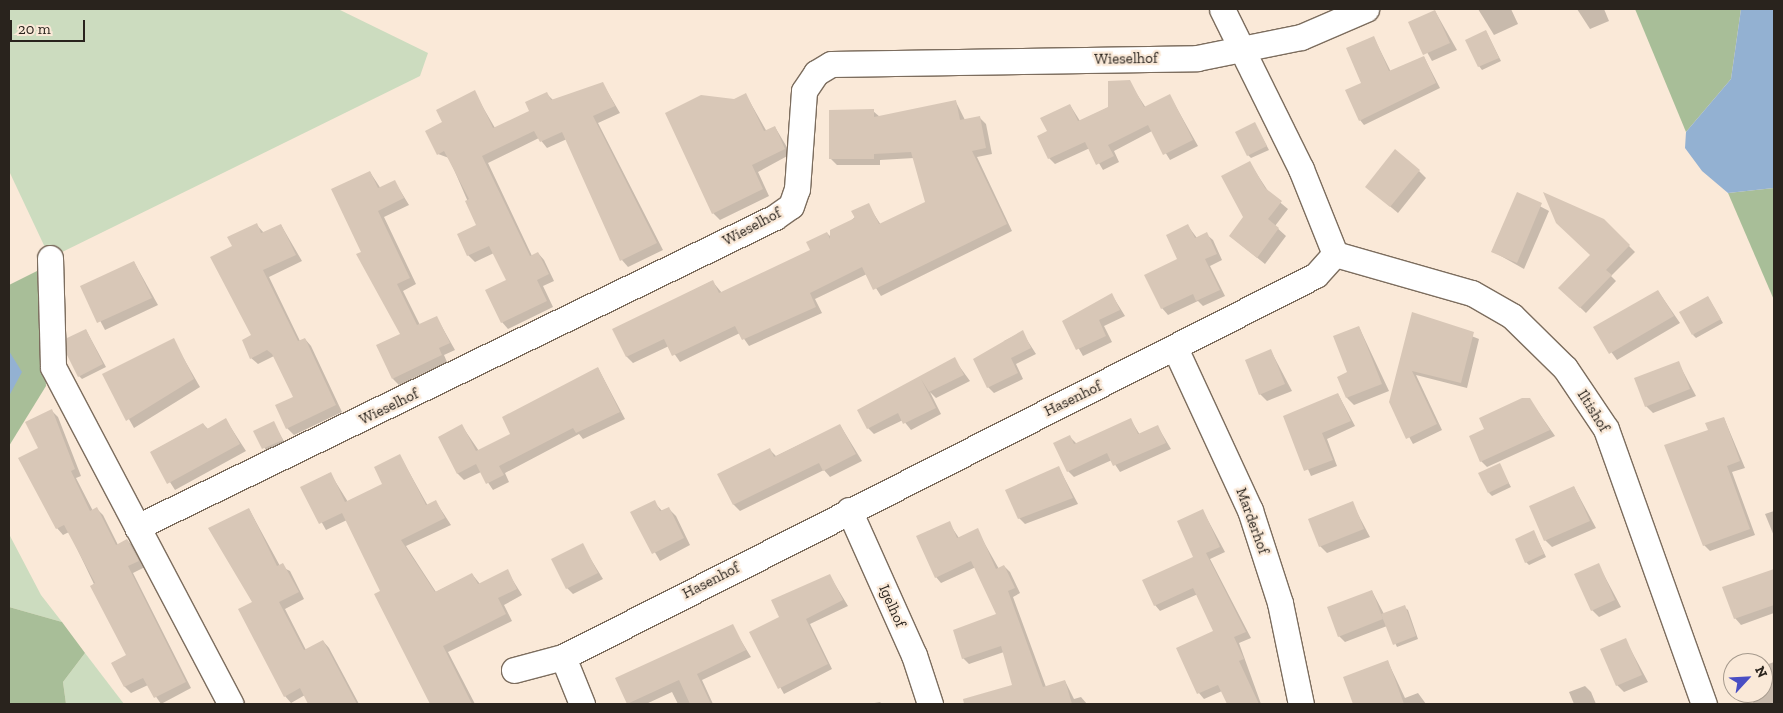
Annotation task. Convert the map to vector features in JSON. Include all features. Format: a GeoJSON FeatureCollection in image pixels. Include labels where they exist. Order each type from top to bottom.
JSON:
{"type":"FeatureCollection","features":[{"type":"Feature","properties":{"kind":"street"},"geometry":{"type":"LineString","coordinates":[[1222,9],[1319,208],[1335,254]]}},
{"type":"Feature","properties":{"kind":"street","name":"Wieselhof"},"geometry":{"type":"LineString","coordinates":[[137,527],[775,217],[791,206],[797,189],[804,91],[816,73],[831,64],[1197,58],[1244,52],[1301,37],[1366,9]]}},
{"type":"Feature","properties":{"kind":"street","name":"Hasenhof"},"geometry":{"type":"LineString","coordinates":[[514,670],[563,657],[849,510],[1288,292],[1316,275],[1335,254]]}},
{"type":"Feature","properties":{"kind":"street","name":"Iltishof"},"geometry":{"type":"LineString","coordinates":[[1335,254],[1472,293],[1512,316],[1566,368],[1606,429],[1704,704]]}},
{"type":"Feature","properties":{"kind":"street"},"geometry":{"type":"LineString","coordinates":[[50,258],[53,367],[231,704]]}},
{"type":"Feature","properties":{"kind":"street","name":"Marderhof"},"geometry":{"type":"LineString","coordinates":[[1175,348],[1250,510],[1280,603],[1301,704]]}},
{"type":"Feature","properties":{"kind":"street","name":"Igelhof"},"geometry":{"type":"LineString","coordinates":[[849,510],[914,655],[930,704]]}},
{"type":"Feature","properties":{"kind":"street"},"geometry":{"type":"LineString","coordinates":[[563,657],[582,704]]}},
{"type":"Feature","properties":{"kind":"green space"},"geometry":{"type":"Polygon","coordinates":[[[9,9],[338,9],[428,53],[420,76],[50,258],[9,171],[9,9]]]}},
{"type":"Feature","properties":{"kind":"green space"},"geometry":{"type":"Polygon","coordinates":[[[1635,9],[1741,9],[1731,79],[1686,132],[1635,9]]]}},
{"type":"Feature","properties":{"kind":"green space"},"geometry":{"type":"Polygon","coordinates":[[[1774,188],[1774,300],[1728,193],[1774,188]]]}},
{"type":"Feature","properties":{"kind":"green space"},"geometry":{"type":"Polygon","coordinates":[[[41,269],[46,386],[9,446],[9,285],[41,269]]]}},
{"type":"Feature","properties":{"kind":"green space"},"geometry":{"type":"Polygon","coordinates":[[[9,534],[41,595],[62,622],[9,607],[9,534]]]}},
{"type":"Feature","properties":{"kind":"green space"},"geometry":{"type":"Polygon","coordinates":[[[9,607],[62,622],[85,653],[63,682],[66,704],[9,704],[9,607]]]}},
{"type":"Feature","properties":{"kind":"green space"},"geometry":{"type":"Polygon","coordinates":[[[85,653],[124,704],[66,704],[63,682],[85,653]]]}},
{"type":"Feature","properties":{"kind":"water"},"geometry":{"type":"Polygon","coordinates":[[[1741,9],[1774,9],[1774,188],[1728,193],[1702,171],[1685,148],[1686,132],[1731,79],[1741,9]]]}},
{"type":"Feature","properties":{"kind":"water"},"geometry":{"type":"Polygon","coordinates":[[[9,351],[22,372],[9,396],[9,351]]]}},
{"type":"Feature","properties":{"kind":"building"},"geometry":{"type":"Polygon","coordinates":[[[1435,10],[1450,43],[1423,55],[1408,22],[1435,10]]]}},
{"type":"Feature","properties":{"kind":"building"},"geometry":{"type":"Polygon","coordinates":[[[1486,30],[1499,58],[1478,67],[1465,40],[1486,30]]]}},
{"type":"Feature","properties":{"kind":"building"},"geometry":{"type":"Polygon","coordinates":[[[1374,36],[1389,71],[1424,56],[1436,83],[1359,121],[1345,90],[1361,83],[1346,48],[1374,36]]]}},
{"type":"Feature","properties":{"kind":"building"},"geometry":{"type":"Polygon","coordinates":[[[1130,80],[1144,107],[1170,94],[1193,140],[1163,155],[1148,125],[1108,145],[1114,156],[1096,165],[1085,142],[1048,159],[1037,136],[1047,131],[1040,118],[1070,104],[1078,121],[1108,107],[1108,81],[1130,80]]]}},
{"type":"Feature","properties":{"kind":"building"},"geometry":{"type":"Polygon","coordinates":[[[603,82],[615,106],[593,116],[657,243],[620,261],[562,132],[540,142],[534,131],[482,156],[530,256],[538,252],[549,274],[537,280],[547,301],[501,323],[485,290],[506,280],[489,246],[467,256],[457,234],[476,225],[465,201],[469,199],[444,151],[437,155],[425,131],[442,122],[436,110],[475,90],[493,128],[529,111],[525,102],[547,92],[551,100],[603,82]]]}},
{"type":"Feature","properties":{"kind":"building"},"geometry":{"type":"Polygon","coordinates":[[[746,93],[764,131],[775,126],[785,149],[752,165],[763,189],[712,214],[665,113],[701,95],[734,99],[746,93]]]}},
{"type":"Feature","properties":{"kind":"building"},"geometry":{"type":"Polygon","coordinates":[[[956,100],[960,120],[980,116],[986,148],[972,151],[1007,224],[873,290],[862,267],[810,293],[816,307],[742,340],[735,326],[672,356],[664,339],[626,357],[612,329],[713,280],[719,293],[810,250],[806,242],[827,232],[830,239],[830,230],[855,218],[851,211],[869,203],[879,224],[925,202],[911,152],[874,154],[874,159],[829,159],[829,110],[874,109],[874,117],[956,100]]]}},
{"type":"Feature","properties":{"kind":"building"},"geometry":{"type":"Polygon","coordinates":[[[1255,122],[1267,146],[1247,156],[1235,132],[1255,122]]]}},
{"type":"Feature","properties":{"kind":"building"},"geometry":{"type":"Polygon","coordinates":[[[1395,149],[1420,170],[1390,207],[1365,187],[1395,149]]]}},
{"type":"Feature","properties":{"kind":"building"},"geometry":{"type":"Polygon","coordinates":[[[1250,161],[1265,188],[1282,201],[1268,219],[1279,228],[1257,258],[1229,236],[1243,217],[1221,176],[1250,161]]]}},
{"type":"Feature","properties":{"kind":"building"},"geometry":{"type":"Polygon","coordinates":[[[370,171],[378,188],[395,180],[404,198],[378,211],[410,278],[397,284],[417,325],[437,316],[450,343],[439,348],[442,355],[392,379],[376,345],[400,334],[356,254],[361,252],[331,189],[370,171]]]}},
{"type":"Feature","properties":{"kind":"building"},"geometry":{"type":"Polygon","coordinates":[[[1517,192],[1542,203],[1517,263],[1491,252],[1517,192]]]}},
{"type":"Feature","properties":{"kind":"building"},"geometry":{"type":"Polygon","coordinates":[[[1543,192],[1604,219],[1630,245],[1606,270],[1612,275],[1580,308],[1558,288],[1590,255],[1556,223],[1543,192]]]}},
{"type":"Feature","properties":{"kind":"building"},"geometry":{"type":"Polygon","coordinates":[[[257,223],[261,233],[281,224],[296,255],[263,270],[298,341],[305,338],[336,405],[286,429],[275,405],[293,397],[272,354],[267,350],[250,359],[242,340],[251,335],[210,257],[232,246],[227,237],[257,223]]]}},
{"type":"Feature","properties":{"kind":"building"},"geometry":{"type":"Polygon","coordinates":[[[1188,224],[1195,238],[1207,232],[1217,254],[1205,259],[1220,290],[1196,301],[1193,294],[1161,309],[1144,275],[1177,259],[1166,235],[1188,224]]]}},
{"type":"Feature","properties":{"kind":"building"},"geometry":{"type":"Polygon","coordinates":[[[134,261],[152,298],[97,323],[80,286],[134,261]]]}},
{"type":"Feature","properties":{"kind":"building"},"geometry":{"type":"Polygon","coordinates":[[[1658,290],[1674,316],[1609,354],[1593,327],[1658,290]]]}},
{"type":"Feature","properties":{"kind":"building"},"geometry":{"type":"Polygon","coordinates":[[[1112,293],[1120,310],[1099,320],[1106,336],[1076,350],[1062,321],[1112,293]]]}},
{"type":"Feature","properties":{"kind":"building"},"geometry":{"type":"Polygon","coordinates":[[[1708,296],[1721,319],[1692,335],[1679,312],[1708,296]]]}},
{"type":"Feature","properties":{"kind":"building"},"geometry":{"type":"Polygon","coordinates":[[[1412,312],[1474,332],[1461,383],[1412,371],[1437,424],[1406,439],[1389,402],[1412,312]]]}},
{"type":"Feature","properties":{"kind":"building"},"geometry":{"type":"Polygon","coordinates":[[[1359,326],[1382,384],[1346,398],[1337,377],[1347,372],[1333,336],[1359,326]]]}},
{"type":"Feature","properties":{"kind":"building"},"geometry":{"type":"Polygon","coordinates":[[[86,329],[103,364],[78,377],[67,355],[67,338],[86,329]]]}},
{"type":"Feature","properties":{"kind":"building"},"geometry":{"type":"Polygon","coordinates":[[[1023,330],[1031,348],[1011,358],[1018,373],[987,388],[973,359],[1023,330]]]}},
{"type":"Feature","properties":{"kind":"building"},"geometry":{"type":"Polygon","coordinates":[[[174,338],[194,379],[126,421],[102,374],[174,338]]]}},
{"type":"Feature","properties":{"kind":"building"},"geometry":{"type":"Polygon","coordinates":[[[1271,349],[1285,384],[1259,395],[1245,360],[1271,349]]]}},
{"type":"Feature","properties":{"kind":"building"},"geometry":{"type":"Polygon","coordinates":[[[955,357],[964,375],[929,392],[921,379],[936,408],[903,424],[898,413],[867,429],[857,410],[955,357]]]}},
{"type":"Feature","properties":{"kind":"building"},"geometry":{"type":"Polygon","coordinates":[[[1679,361],[1690,389],[1645,407],[1634,378],[1679,361]]]}},
{"type":"Feature","properties":{"kind":"building"},"geometry":{"type":"Polygon","coordinates":[[[598,367],[620,412],[576,433],[573,428],[499,466],[504,475],[486,484],[476,464],[457,474],[438,437],[462,424],[476,451],[510,434],[502,417],[598,367]]]}},
{"type":"Feature","properties":{"kind":"building"},"geometry":{"type":"Polygon","coordinates":[[[1338,393],[1351,421],[1322,433],[1333,460],[1304,471],[1283,416],[1338,393]]]}},
{"type":"Feature","properties":{"kind":"building"},"geometry":{"type":"Polygon","coordinates":[[[1522,398],[1530,398],[1550,430],[1480,462],[1469,436],[1484,429],[1479,418],[1522,398]]]}},
{"type":"Feature","properties":{"kind":"building"},"geometry":{"type":"Polygon","coordinates":[[[52,409],[75,469],[71,471],[90,511],[97,507],[116,545],[127,539],[139,561],[128,566],[186,682],[154,698],[143,678],[124,687],[111,663],[126,655],[90,586],[95,583],[64,525],[56,529],[18,458],[38,448],[25,422],[52,409]]]}},
{"type":"Feature","properties":{"kind":"building"},"geometry":{"type":"Polygon","coordinates":[[[1724,417],[1740,461],[1727,466],[1750,529],[1703,546],[1664,445],[1708,430],[1705,423],[1724,417]]]}},
{"type":"Feature","properties":{"kind":"building"},"geometry":{"type":"Polygon","coordinates":[[[226,418],[240,444],[167,484],[150,452],[203,423],[207,429],[226,418]]]}},
{"type":"Feature","properties":{"kind":"building"},"geometry":{"type":"Polygon","coordinates":[[[1131,418],[1138,434],[1158,425],[1166,443],[1113,466],[1107,453],[1067,472],[1053,443],[1070,435],[1074,444],[1131,418]]]}},
{"type":"Feature","properties":{"kind":"building"},"geometry":{"type":"Polygon","coordinates":[[[274,421],[283,440],[262,449],[253,431],[274,421]]]}},
{"type":"Feature","properties":{"kind":"building"},"geometry":{"type":"Polygon","coordinates":[[[840,424],[856,454],[823,471],[819,463],[733,505],[717,474],[770,448],[774,457],[840,424]]]}},
{"type":"Feature","properties":{"kind":"building"},"geometry":{"type":"Polygon","coordinates":[[[400,454],[426,505],[436,500],[445,518],[401,540],[435,592],[472,573],[478,584],[508,569],[517,589],[498,598],[506,614],[443,646],[472,704],[430,704],[374,594],[380,591],[342,513],[319,524],[300,487],[331,472],[345,502],[382,484],[374,467],[400,454]]]}},
{"type":"Feature","properties":{"kind":"building"},"geometry":{"type":"Polygon","coordinates":[[[1500,463],[1509,483],[1488,493],[1478,473],[1500,463]]]}},
{"type":"Feature","properties":{"kind":"building"},"geometry":{"type":"Polygon","coordinates":[[[1059,466],[1073,498],[1018,519],[1005,490],[1059,466]]]}},
{"type":"Feature","properties":{"kind":"building"},"geometry":{"type":"Polygon","coordinates":[[[1574,486],[1590,521],[1544,541],[1529,506],[1574,486]]]}},
{"type":"Feature","properties":{"kind":"building"},"geometry":{"type":"Polygon","coordinates":[[[655,500],[660,511],[669,507],[684,538],[652,554],[630,512],[655,500]]]}},
{"type":"Feature","properties":{"kind":"building"},"geometry":{"type":"Polygon","coordinates":[[[1353,501],[1364,529],[1319,547],[1308,519],[1353,501]]]}},
{"type":"Feature","properties":{"kind":"building"},"geometry":{"type":"Polygon","coordinates":[[[249,508],[277,566],[283,563],[299,592],[279,602],[304,650],[323,640],[357,704],[308,704],[300,688],[284,697],[238,609],[252,602],[208,528],[249,508]]]}},
{"type":"Feature","properties":{"kind":"building"},"geometry":{"type":"Polygon","coordinates":[[[1203,509],[1220,547],[1206,553],[1246,632],[1234,637],[1244,659],[1239,661],[1259,704],[1227,704],[1218,685],[1197,694],[1176,648],[1213,631],[1193,588],[1154,606],[1142,580],[1193,557],[1177,521],[1203,509]]]}},
{"type":"Feature","properties":{"kind":"building"},"geometry":{"type":"Polygon","coordinates":[[[950,521],[957,538],[978,528],[996,569],[1004,565],[1015,588],[1008,591],[1043,687],[1065,680],[1072,704],[964,704],[963,699],[1012,685],[1001,646],[962,659],[953,630],[996,614],[971,561],[935,578],[916,536],[950,521]]]}},
{"type":"Feature","properties":{"kind":"building"},"geometry":{"type":"Polygon","coordinates":[[[1534,530],[1544,554],[1525,563],[1515,539],[1534,530]]]}},
{"type":"Feature","properties":{"kind":"building"},"geometry":{"type":"Polygon","coordinates":[[[583,543],[598,573],[566,589],[551,559],[583,543]]]}},
{"type":"Feature","properties":{"kind":"building"},"geometry":{"type":"Polygon","coordinates":[[[1599,563],[1615,600],[1591,611],[1574,574],[1599,563]]]}},
{"type":"Feature","properties":{"kind":"building"},"geometry":{"type":"Polygon","coordinates":[[[1774,569],[1774,605],[1734,619],[1722,587],[1774,569]]]}},
{"type":"Feature","properties":{"kind":"building"},"geometry":{"type":"Polygon","coordinates":[[[830,574],[843,600],[806,619],[828,664],[778,689],[749,632],[779,617],[771,600],[830,574]]]}},
{"type":"Feature","properties":{"kind":"building"},"geometry":{"type":"Polygon","coordinates":[[[1372,590],[1383,619],[1338,637],[1327,607],[1372,590]]]}},
{"type":"Feature","properties":{"kind":"building"},"geometry":{"type":"Polygon","coordinates":[[[1405,605],[1416,636],[1393,645],[1381,614],[1405,605]]]}},
{"type":"Feature","properties":{"kind":"building"},"geometry":{"type":"Polygon","coordinates":[[[733,624],[746,650],[697,674],[711,704],[690,704],[679,680],[627,704],[615,678],[733,624]]]}},
{"type":"Feature","properties":{"kind":"building"},"geometry":{"type":"Polygon","coordinates":[[[1626,638],[1642,675],[1616,686],[1600,649],[1626,638]]]}},
{"type":"Feature","properties":{"kind":"building"},"geometry":{"type":"Polygon","coordinates":[[[1388,660],[1404,704],[1353,704],[1343,677],[1388,660]]]}}]}
